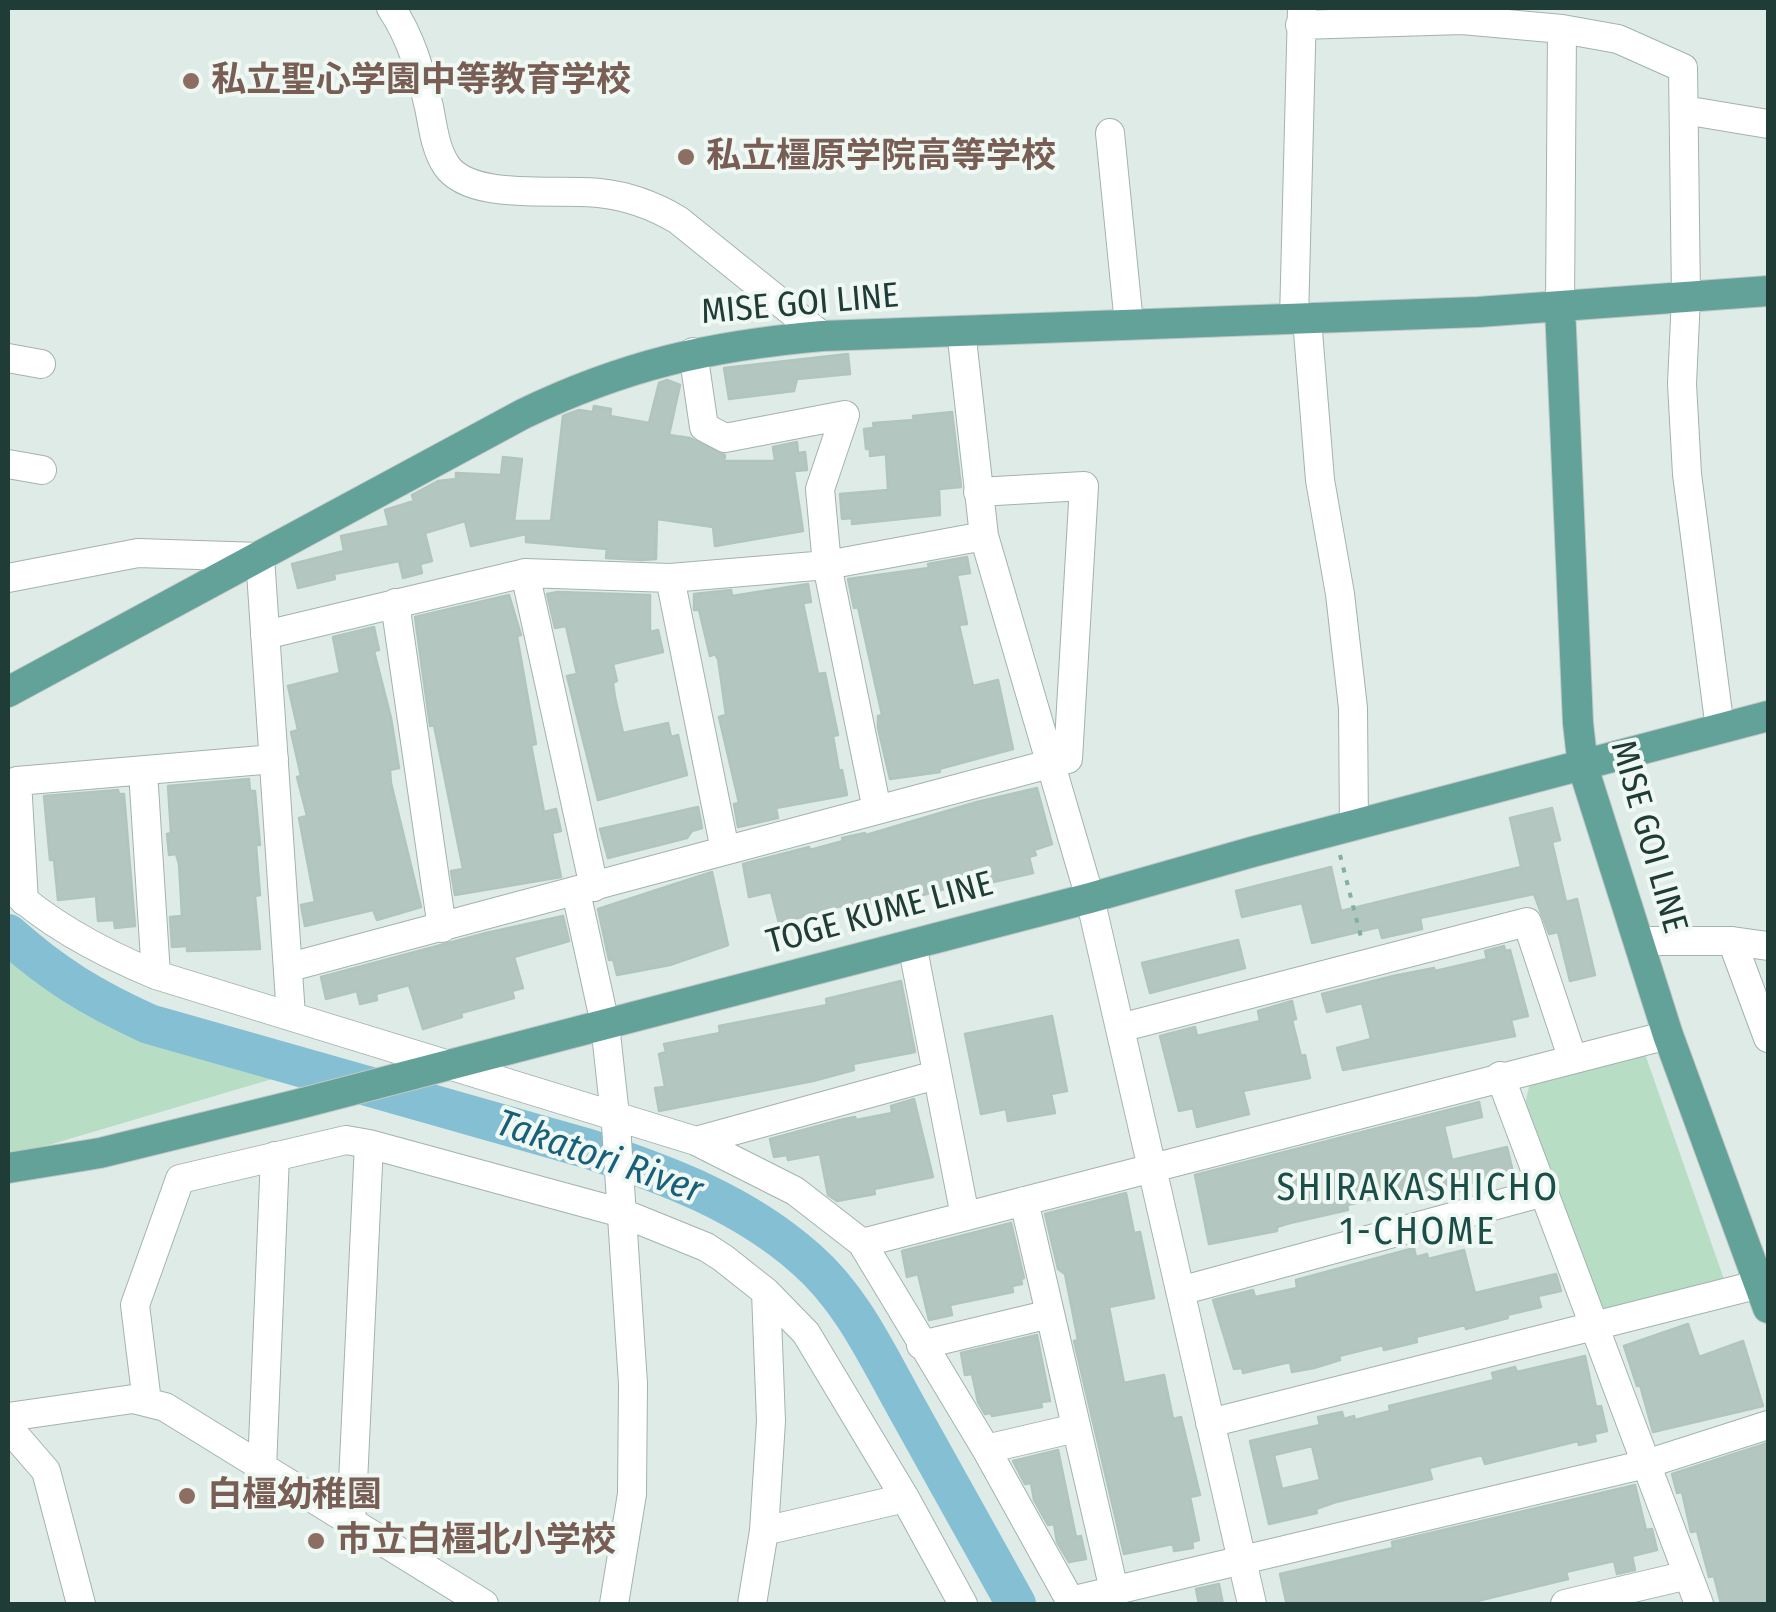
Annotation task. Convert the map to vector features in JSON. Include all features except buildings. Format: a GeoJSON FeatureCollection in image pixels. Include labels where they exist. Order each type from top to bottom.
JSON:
{"type":"FeatureCollection","features":[{"type":"Feature","properties":{"kind":"main road","name":"MISE GOI LINE"},"geometry":{"type":"LineString","coordinates":[[8,692],[579,386],[693,352],[822,336],[1560,307],[1768,292]]}},
{"type":"Feature","properties":{"kind":"main road","name":"MISE GOI LINE"},"geometry":{"type":"LineString","coordinates":[[1560,307],[1583,767],[1668,1035],[1764,1296]]}},
{"type":"Feature","properties":{"kind":"main road","name":"TOGE KUME LINE"},"geometry":{"type":"LineString","coordinates":[[8,1168],[100,1153],[299,1104],[1768,716]]}},
{"type":"Feature","properties":{"kind":"street"},"geometry":{"type":"LineString","coordinates":[[391,8],[415,57],[437,148],[460,181],[480,188],[596,192],[654,206],[678,220],[822,336]]}},
{"type":"Feature","properties":{"kind":"street"},"geometry":{"type":"LineString","coordinates":[[1344,828],[1353,708],[1301,319],[1301,16],[1462,20],[1562,29],[1618,39],[1683,68],[1686,297],[1682,384],[1687,474],[1720,729]]}},
{"type":"Feature","properties":{"kind":"street"},"geometry":{"type":"LineString","coordinates":[[1560,307],[1562,29]]}},
{"type":"Feature","properties":{"kind":"street"},"geometry":{"type":"LineString","coordinates":[[1684,110],[1768,124]]}},
{"type":"Feature","properties":{"kind":"street"},"geometry":{"type":"LineString","coordinates":[[1110,134],[1129,324]]}},
{"type":"Feature","properties":{"kind":"street"},"geometry":{"type":"LineString","coordinates":[[961,330],[984,536],[1090,898],[1252,1604]]}},
{"type":"Feature","properties":{"kind":"street"},"geometry":{"type":"LineString","coordinates":[[693,352],[704,427],[724,438],[845,416],[820,490],[827,565],[877,810]]}},
{"type":"Feature","properties":{"kind":"street"},"geometry":{"type":"LineString","coordinates":[[8,358],[41,364]]}},
{"type":"Feature","properties":{"kind":"street"},"geometry":{"type":"LineString","coordinates":[[8,464],[42,470]]}},
{"type":"Feature","properties":{"kind":"street"},"geometry":{"type":"LineString","coordinates":[[290,967],[1068,760],[1084,486],[978,492]]}},
{"type":"Feature","properties":{"kind":"street"},"geometry":{"type":"LineString","coordinates":[[265,634],[525,573],[670,578],[827,565],[984,536]]}},
{"type":"Feature","properties":{"kind":"street"},"geometry":{"type":"LineString","coordinates":[[8,578],[138,553],[260,557],[291,1016]]}},
{"type":"Feature","properties":{"kind":"street"},"geometry":{"type":"LineString","coordinates":[[525,573],[585,890],[616,1121],[632,1384],[632,1494],[614,1604]]}},
{"type":"Feature","properties":{"kind":"street"},"geometry":{"type":"LineString","coordinates":[[670,578],[726,850]]}},
{"type":"Feature","properties":{"kind":"street"},"geometry":{"type":"LineString","coordinates":[[395,603],[442,928]]}},
{"type":"Feature","properties":{"kind":"street"},"geometry":{"type":"LineString","coordinates":[[274,760],[17,781],[16,894],[87,943],[156,975],[291,1016],[433,1068],[696,1141],[795,1191],[862,1244],[986,1449],[1071,1603],[1646,1464],[1768,1425]]}},
{"type":"Feature","properties":{"kind":"street"},"geometry":{"type":"LineString","coordinates":[[143,771],[156,975]]}},
{"type":"Feature","properties":{"kind":"street"},"geometry":{"type":"LineString","coordinates":[[1120,1028],[1527,922],[1572,1057]]}},
{"type":"Feature","properties":{"kind":"street"},"geometry":{"type":"LineString","coordinates":[[1639,941],[1768,946]]}},
{"type":"Feature","properties":{"kind":"street"},"geometry":{"type":"LineString","coordinates":[[1732,942],[1768,1038]]}},
{"type":"Feature","properties":{"kind":"street"},"geometry":{"type":"LineString","coordinates":[[912,944],[965,1216]]}},
{"type":"Feature","properties":{"kind":"street"},"geometry":{"type":"LineString","coordinates":[[862,1244],[1668,1035]]}},
{"type":"Feature","properties":{"kind":"street"},"geometry":{"type":"LineString","coordinates":[[696,1141],[936,1074]]}},
{"type":"Feature","properties":{"kind":"street"},"geometry":{"type":"LineString","coordinates":[[1500,1076],[1699,1604]]}},
{"type":"Feature","properties":{"kind":"street"},"geometry":{"type":"LineString","coordinates":[[147,1402],[135,1305],[180,1178],[346,1140],[621,1204],[706,1247],[766,1292],[806,1334],[964,1604]]}},
{"type":"Feature","properties":{"kind":"street"},"geometry":{"type":"LineString","coordinates":[[351,1525],[369,1144]]}},
{"type":"Feature","properties":{"kind":"street"},"geometry":{"type":"LineString","coordinates":[[262,1468],[275,1156]]}},
{"type":"Feature","properties":{"kind":"street"},"geometry":{"type":"LineString","coordinates":[[1180,1291],[1544,1192]]}},
{"type":"Feature","properties":{"kind":"street"},"geometry":{"type":"LineString","coordinates":[[1024,1201],[1114,1590]]}},
{"type":"Feature","properties":{"kind":"street"},"geometry":{"type":"LineString","coordinates":[[752,1604],[764,1531],[771,1421],[766,1292]]}},
{"type":"Feature","properties":{"kind":"street"},"geometry":{"type":"LineString","coordinates":[[1210,1423],[1595,1328],[1764,1296]]}},
{"type":"Feature","properties":{"kind":"street"},"geometry":{"type":"LineString","coordinates":[[920,1345],[1050,1314]]}},
{"type":"Feature","properties":{"kind":"street"},"geometry":{"type":"LineString","coordinates":[[8,1418],[133,1399],[165,1407],[484,1604]]}},
{"type":"Feature","properties":{"kind":"street"},"geometry":{"type":"LineString","coordinates":[[8,1427],[46,1471],[81,1604]]}},
{"type":"Feature","properties":{"kind":"street"},"geometry":{"type":"LineString","coordinates":[[986,1449],[1076,1428]]}},
{"type":"Feature","properties":{"kind":"street"},"geometry":{"type":"LineString","coordinates":[[764,1531],[905,1498]]}},
{"type":"Feature","properties":{"kind":"street"},"geometry":{"type":"LineString","coordinates":[[1565,1604],[1688,1575]]}},
{"type":"Feature","properties":{"kind":"path"},"geometry":{"type":"LineString","coordinates":[[1344,828],[1368,964]]}},
{"type":"Feature","properties":{"kind":"green space"},"geometry":{"type":"Polygon","coordinates":[[[8,947],[36,972],[100,1014],[169,1045],[279,1077],[8,1157],[8,947]]]}},
{"type":"Feature","properties":{"kind":"green space"},"geometry":{"type":"Polygon","coordinates":[[[1644,1051],[1726,1285],[1602,1313],[1525,1104],[1530,1082],[1644,1051]]]}},
{"type":"Feature","properties":{"kind":"waterway","name":"Takatori River"},"geometry":{"type":"LineString","coordinates":[[8,934],[74,985],[149,1024],[589,1149],[703,1193],[782,1239],[823,1275],[851,1311],[1016,1604]]}},
{"type":"Feature","properties":{"kind":"place","name":"私立聖心学園中等教育学校"},"geometry":{"type":"Point","coordinates":[191,81]}},
{"type":"Feature","properties":{"kind":"place","name":"私立橿原学院高等学校"},"geometry":{"type":"Point","coordinates":[686,157]}},
{"type":"Feature","properties":{"kind":"place","name":"白橿幼稚園"},"geometry":{"type":"Point","coordinates":[187,1496]}},
{"type":"Feature","properties":{"kind":"place","name":"市立白橿北小学校"},"geometry":{"type":"Point","coordinates":[316,1541]}},
{"type":"Feature","properties":{"kind":"district","name":"SHIRAKASHICHO 1-CHOME"},"geometry":{"type":"Point","coordinates":[1418,1211]}}]}
